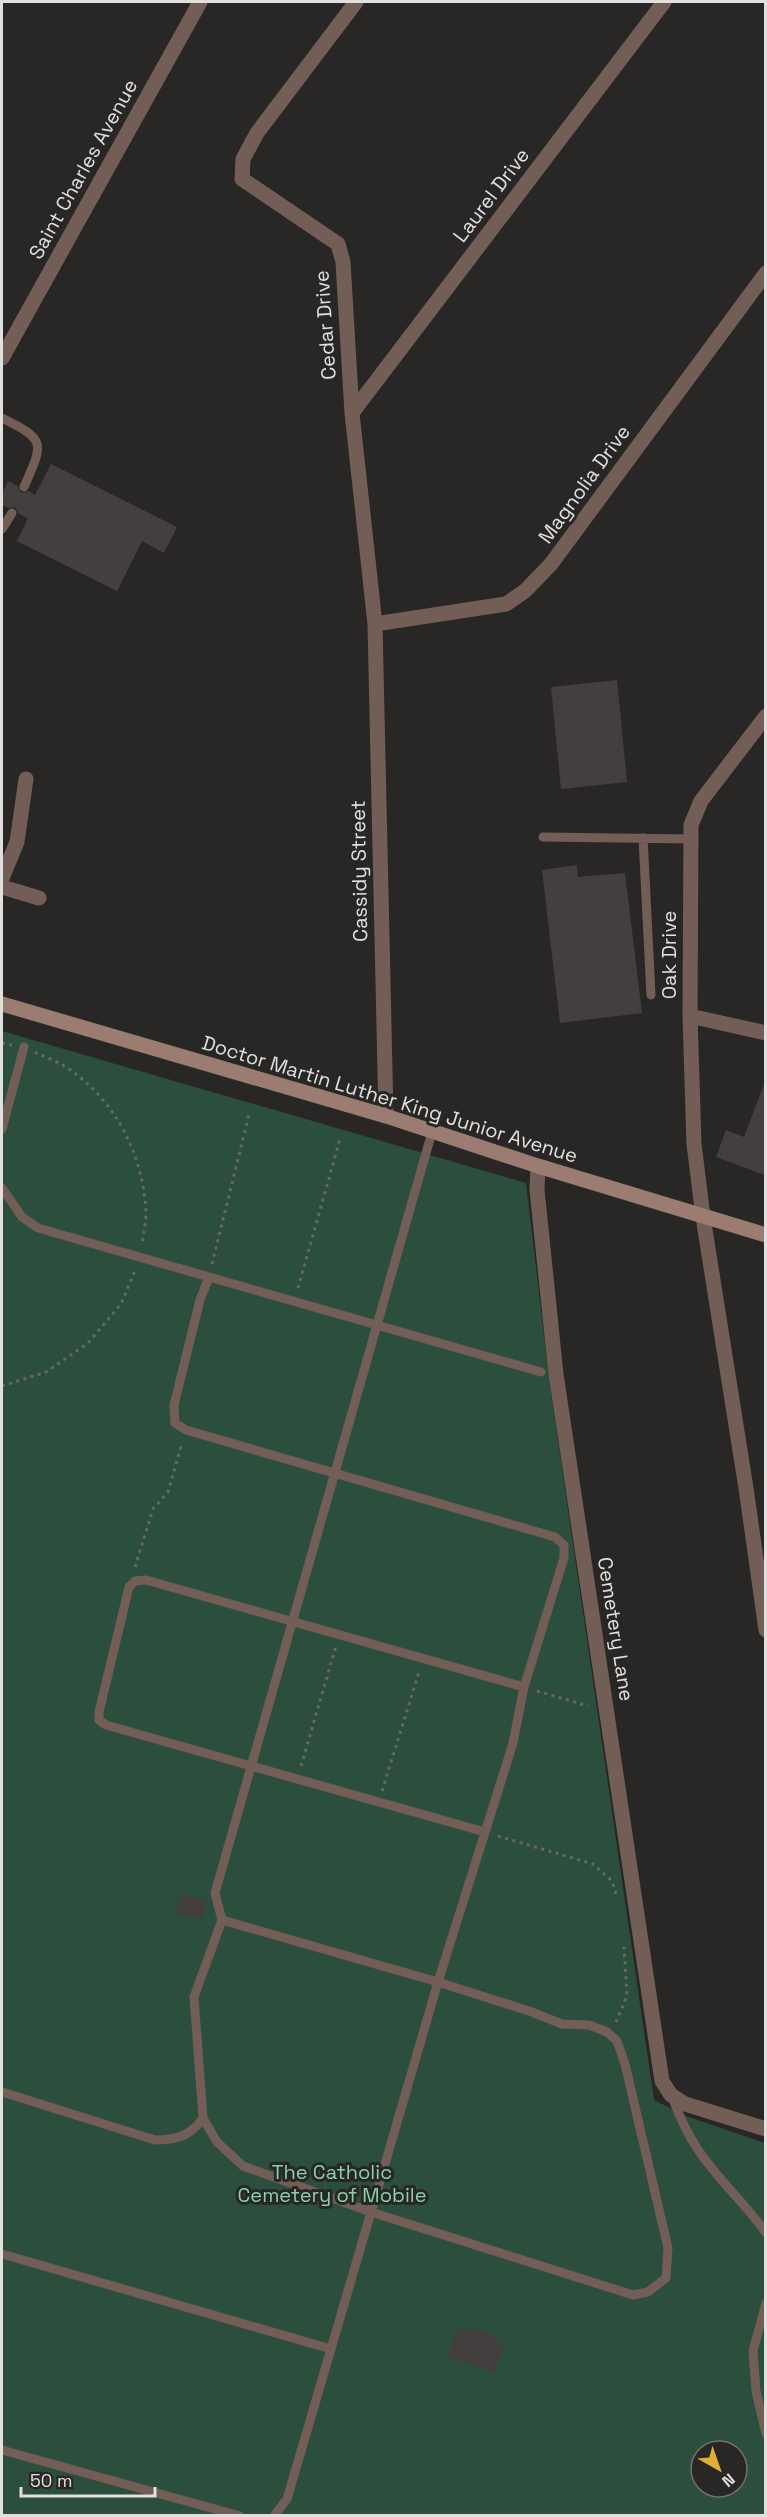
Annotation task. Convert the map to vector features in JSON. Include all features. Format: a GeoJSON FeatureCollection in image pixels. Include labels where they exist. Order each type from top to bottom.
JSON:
{"type":"FeatureCollection","features":[{"type":"Feature","properties":{"kind":"main road","name":"Doctor Martin Luther King Junior Avenue"},"geometry":{"type":"LineString","coordinates":[[2,1004],[386,1116],[538,1166],[765,1234]]}},
{"type":"Feature","properties":{"kind":"street","name":"Saint Charles Avenue"},"geometry":{"type":"LineString","coordinates":[[2,358],[200,2]]}},
{"type":"Feature","properties":{"kind":"street","name":"Cedar Drive"},"geometry":{"type":"LineString","coordinates":[[356,2],[257,133],[243,159],[242,179],[338,244],[343,262],[352,413],[375,624]]}},
{"type":"Feature","properties":{"kind":"street","name":"Laurel Drive"},"geometry":{"type":"LineString","coordinates":[[352,413],[664,2]]}},
{"type":"Feature","properties":{"kind":"street","name":"Magnolia Drive"},"geometry":{"type":"LineString","coordinates":[[375,624],[506,604],[525,591],[551,564],[765,273]]}},
{"type":"Feature","properties":{"kind":"street","name":"Cassidy Street"},"geometry":{"type":"LineString","coordinates":[[375,624],[386,1116]]}},
{"type":"Feature","properties":{"kind":"street","name":"Oak Drive"},"geometry":{"type":"LineString","coordinates":[[765,716],[701,801],[692,825],[690,839],[690,1016],[694,1144],[765,1630]]}},
{"type":"Feature","properties":{"kind":"street"},"geometry":{"type":"LineString","coordinates":[[2,878],[17,842],[26,779]]}},
{"type":"Feature","properties":{"kind":"street"},"geometry":{"type":"LineString","coordinates":[[2,887],[39,898]]}},
{"type":"Feature","properties":{"kind":"street"},"geometry":{"type":"LineString","coordinates":[[690,1016],[765,1033]]}},
{"type":"Feature","properties":{"kind":"street","name":"Cemetery Lane"},"geometry":{"type":"LineString","coordinates":[[538,1166],[537,1190],[556,1374],[662,2081],[671,2095]]}},
{"type":"Feature","properties":{"kind":"street"},"geometry":{"type":"LineString","coordinates":[[671,2095],[685,2104],[765,2129]]}},
{"type":"Feature","properties":{"kind":"lane"},"geometry":{"type":"LineString","coordinates":[[2,418],[24,428],[35,439],[38,453],[24,487]]}},
{"type":"Feature","properties":{"kind":"lane"},"geometry":{"type":"LineString","coordinates":[[2,529],[12,513]]}},
{"type":"Feature","properties":{"kind":"lane"},"geometry":{"type":"LineString","coordinates":[[543,837],[690,839]]}},
{"type":"Feature","properties":{"kind":"lane"},"geometry":{"type":"LineString","coordinates":[[644,838],[651,995]]}},
{"type":"Feature","properties":{"kind":"lane"},"geometry":{"type":"LineString","coordinates":[[2,1130],[24,1047]]}},
{"type":"Feature","properties":{"kind":"lane"},"geometry":{"type":"LineString","coordinates":[[222,1920],[438,1982],[562,2024],[589,2025],[610,2035],[617,2041],[626,2064],[668,2248],[666,2278],[648,2292],[633,2295],[371,2212],[243,2166],[217,2142],[203,2118],[194,1997],[222,1920],[215,1893],[432,1132]]}},
{"type":"Feature","properties":{"kind":"lane"},"geometry":{"type":"LineString","coordinates":[[2,1188],[22,1217],[38,1228],[541,1372]]}},
{"type":"Feature","properties":{"kind":"lane"},"geometry":{"type":"LineString","coordinates":[[209,1277],[200,1300],[174,1405],[176,1423],[186,1430],[555,1537],[564,1545],[564,1558],[524,1687],[513,1743],[438,1982],[287,2499],[274,2516]]}},
{"type":"Feature","properties":{"kind":"lane"},"geometry":{"type":"LineString","coordinates":[[485,1832],[106,1725],[99,1720],[99,1712],[129,1587],[135,1581],[146,1580],[524,1687]]}},
{"type":"Feature","properties":{"kind":"lane"},"geometry":{"type":"LineString","coordinates":[[2,2092],[155,2140],[171,2140],[184,2136],[196,2128],[203,2118]]}},
{"type":"Feature","properties":{"kind":"lane"},"geometry":{"type":"LineString","coordinates":[[671,2095],[698,2150],[753,2214],[765,2233]]}},
{"type":"Feature","properties":{"kind":"lane"},"geometry":{"type":"LineString","coordinates":[[2,2254],[331,2349]]}},
{"type":"Feature","properties":{"kind":"lane"},"geometry":{"type":"LineString","coordinates":[[765,2303],[753,2351],[756,2391],[765,2433]]}},
{"type":"Feature","properties":{"kind":"lane"},"geometry":{"type":"LineString","coordinates":[[2,2450],[240,2516]]}},
{"type":"Feature","properties":{"kind":"path"},"geometry":{"type":"LineString","coordinates":[[2,1043],[24,1047],[64,1066],[98,1093],[124,1129],[140,1170],[146,1214],[140,1257],[120,1304],[88,1343],[46,1372],[2,1386]]}},
{"type":"Feature","properties":{"kind":"path"},"geometry":{"type":"LineString","coordinates":[[209,1277],[249,1115]]}},
{"type":"Feature","properties":{"kind":"path"},"geometry":{"type":"LineString","coordinates":[[295,1301],[340,1139]]}},
{"type":"Feature","properties":{"kind":"path"},"geometry":{"type":"LineString","coordinates":[[135,1581],[134,1571],[153,1509],[168,1491],[186,1430]]}},
{"type":"Feature","properties":{"kind":"path"},"geometry":{"type":"LineString","coordinates":[[298,1780],[340,1635]]}},
{"type":"Feature","properties":{"kind":"path"},"geometry":{"type":"LineString","coordinates":[[379,1803],[423,1658]]}},
{"type":"Feature","properties":{"kind":"path"},"geometry":{"type":"LineString","coordinates":[[524,1687],[588,1706]]}},
{"type":"Feature","properties":{"kind":"path"},"geometry":{"type":"LineString","coordinates":[[485,1832],[592,1864],[612,1881],[618,1899]]}},
{"type":"Feature","properties":{"kind":"path"},"geometry":{"type":"LineString","coordinates":[[610,2035],[627,1996],[623,1941]]}},
{"type":"Feature","properties":{"kind":"green space","name":"The Catholic Cemetery of Mobile"},"geometry":{"type":"Polygon","coordinates":[[[2,1031],[526,1183],[550,1386],[654,2100],[686,2116],[765,2143],[765,2515],[2,2515],[2,1031]]]}},
{"type":"Feature","properties":{"kind":"building"},"geometry":{"type":"Polygon","coordinates":[[[51,464],[177,527],[164,553],[142,541],[117,591],[17,541],[28,518],[19,514],[15,507],[8,508],[2,505],[2,494],[8,481],[18,486],[21,493],[29,491],[35,495],[51,464]]]}},
{"type":"Feature","properties":{"kind":"building"},"geometry":{"type":"Polygon","coordinates":[[[617,680],[627,782],[561,789],[551,687],[617,680]]]}},
{"type":"Feature","properties":{"kind":"building"},"geometry":{"type":"Polygon","coordinates":[[[577,865],[578,877],[625,873],[642,1013],[560,1023],[542,870],[577,865]]]}},
{"type":"Feature","properties":{"kind":"building"},"geometry":{"type":"Polygon","coordinates":[[[764,1084],[765,1175],[716,1157],[726,1130],[744,1137],[764,1084]]]}},
{"type":"Feature","properties":{"kind":"building"},"geometry":{"type":"Polygon","coordinates":[[[179,1895],[206,1899],[203,1918],[176,1914],[179,1895]]]}},
{"type":"Feature","properties":{"kind":"building"},"geometry":{"type":"Polygon","coordinates":[[[469,2327],[495,2335],[493,2341],[504,2344],[495,2372],[448,2357],[457,2329],[468,2332],[469,2327]]]}}]}
